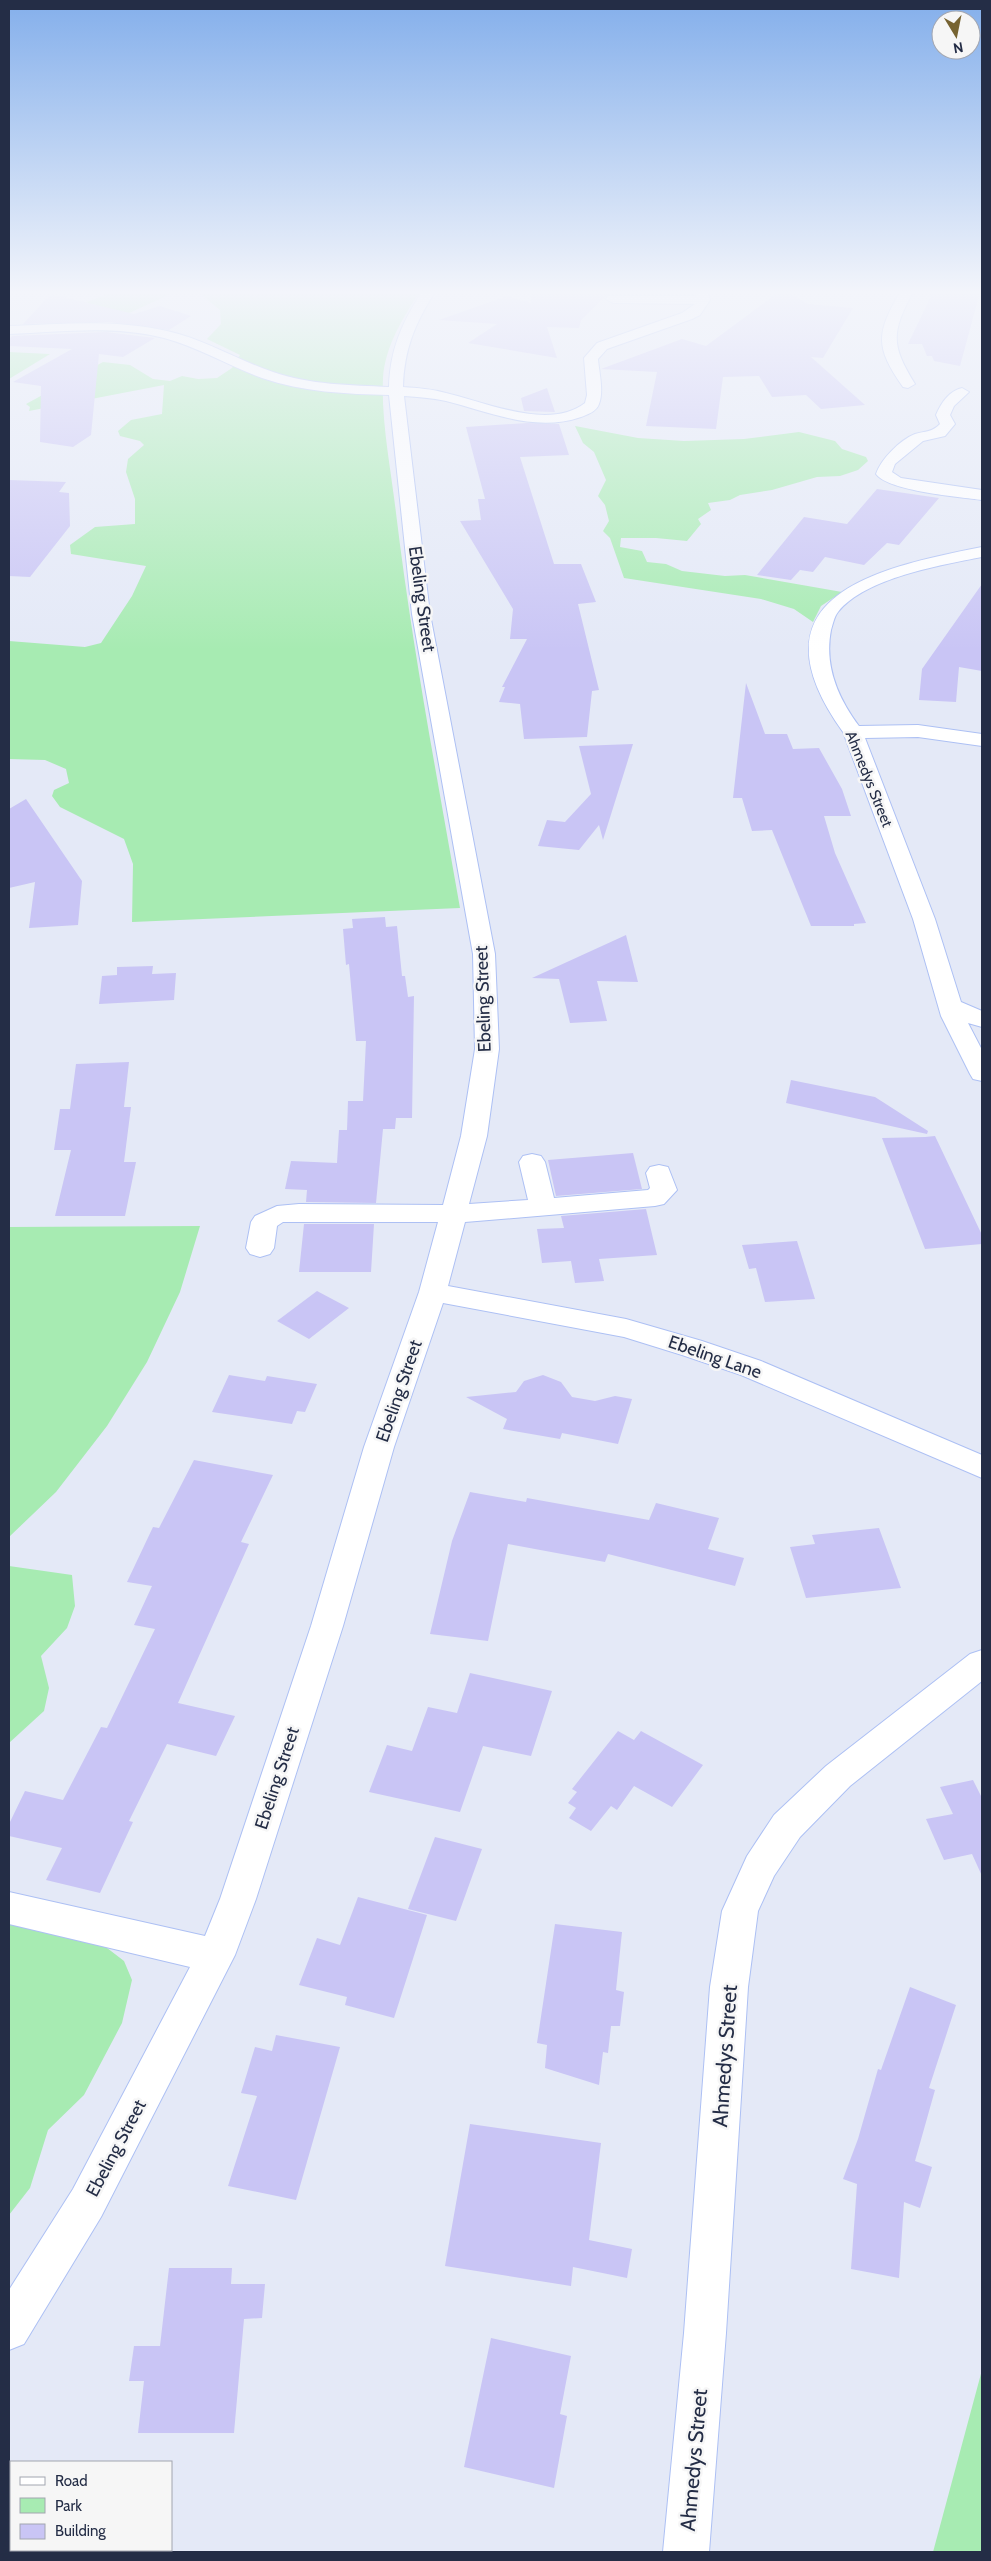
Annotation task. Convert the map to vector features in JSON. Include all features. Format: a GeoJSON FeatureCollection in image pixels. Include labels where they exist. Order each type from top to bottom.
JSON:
{"type":"FeatureCollection","features":[{"type":"Feature","properties":{"kind":"street","name":"Ebeling Street"},"geometry":{"type":"LineString","coordinates":[[9,2329],[86,2203],[216,1955],[238,1898],[327,1626],[379,1447],[433,1292],[474,1136],[487,1049],[484,954],[422,614],[398,412]]}},
{"type":"Feature","properties":{"kind":"street"},"geometry":{"type":"LineString","coordinates":[[505,412],[522,416],[556,418],[583,412]]}},
{"type":"Feature","properties":{"kind":"street"},"geometry":{"type":"LineString","coordinates":[[945,412],[943,415],[948,424],[940,433],[918,438],[888,462],[884,474],[897,482],[982,495]]}},
{"type":"Feature","properties":{"kind":"street","name":"Ahmedys Street"},"geometry":{"type":"LineString","coordinates":[[982,552],[935,562],[875,581],[832,608],[825,620],[818,641],[821,673],[840,716],[853,732],[924,919],[950,1006],[982,1074]]}},
{"type":"Feature","properties":{"kind":"street"},"geometry":{"type":"LineString","coordinates":[[853,732],[926,732],[982,740]]}},
{"type":"Feature","properties":{"kind":"street"},"geometry":{"type":"LineString","coordinates":[[950,1006],[982,1020]]}},
{"type":"Feature","properties":{"kind":"street"},"geometry":{"type":"LineString","coordinates":[[532,1162],[543,1208]]}},
{"type":"Feature","properties":{"kind":"street"},"geometry":{"type":"LineString","coordinates":[[260,1248],[264,1222],[277,1214],[299,1212],[454,1214],[655,1198],[664,1190],[659,1173]]}},
{"type":"Feature","properties":{"kind":"street","name":"Ebeling Lane"},"geometry":{"type":"LineString","coordinates":[[433,1292],[626,1328],[692,1348],[751,1368],[982,1467]]}},
{"type":"Feature","properties":{"kind":"street","name":"Ahmedys Street"},"geometry":{"type":"LineString","coordinates":[[686,2552],[705,2333],[729,1987],[740,1911],[760,1867],[786,1826],[838,1776],[982,1663]]}},
{"type":"Feature","properties":{"kind":"street"},"geometry":{"type":"LineString","coordinates":[[9,1908],[216,1955]]}},
{"type":"Feature","properties":{"kind":"green space"},"geometry":{"type":"Polygon","coordinates":[[[162,412],[383,412],[402,563],[425,711],[460,908],[132,922],[133,864],[124,839],[60,807],[52,796],[54,790],[69,783],[66,769],[45,760],[9,759],[9,641],[85,647],[101,643],[132,596],[146,566],[71,554],[70,545],[95,527],[135,524],[135,499],[126,472],[128,459],[144,445],[140,441],[120,436],[118,431],[131,420],[162,414],[162,412]]]}},
{"type":"Feature","properties":{"kind":"green space"},"geometry":{"type":"Polygon","coordinates":[[[575,426],[638,438],[684,441],[744,439],[799,432],[835,441],[842,449],[866,457],[868,461],[858,470],[840,476],[817,477],[772,490],[708,503],[711,510],[698,519],[701,524],[687,541],[656,538],[621,538],[620,547],[642,551],[647,562],[666,564],[682,571],[725,576],[745,575],[842,592],[821,606],[813,622],[794,609],[761,599],[624,578],[610,538],[603,531],[609,521],[605,505],[598,496],[606,480],[594,452],[583,443],[575,426]]]}},
{"type":"Feature","properties":{"kind":"green space"},"geometry":{"type":"Polygon","coordinates":[[[200,1226],[180,1292],[147,1362],[107,1426],[56,1492],[9,1537],[9,1227],[200,1226]]]}},
{"type":"Feature","properties":{"kind":"green space"},"geometry":{"type":"Polygon","coordinates":[[[9,1566],[72,1575],[75,1606],[67,1628],[41,1656],[49,1688],[44,1711],[9,1743],[9,1566]]]}},
{"type":"Feature","properties":{"kind":"green space"},"geometry":{"type":"Polygon","coordinates":[[[9,1924],[98,1941],[124,1961],[132,1980],[122,2023],[84,2095],[48,2130],[30,2188],[9,2215],[9,1924]]]}},
{"type":"Feature","properties":{"kind":"green space"},"geometry":{"type":"Polygon","coordinates":[[[982,2370],[982,2552],[933,2552],[982,2370]]]}},
{"type":"Feature","properties":{"kind":"building"},"geometry":{"type":"Polygon","coordinates":[[[41,412],[93,412],[91,435],[73,447],[40,442],[41,412]]]}},
{"type":"Feature","properties":{"kind":"building"},"geometry":{"type":"Polygon","coordinates":[[[649,412],[718,412],[716,429],[646,426],[649,412]]]}},
{"type":"Feature","properties":{"kind":"building"},"geometry":{"type":"Polygon","coordinates":[[[527,423],[559,424],[569,455],[520,457],[554,564],[581,564],[596,602],[578,604],[599,690],[592,691],[587,737],[524,739],[520,704],[499,702],[505,687],[502,687],[527,639],[510,639],[513,609],[460,521],[481,520],[478,499],[485,499],[466,427],[527,423]]]}},
{"type":"Feature","properties":{"kind":"building"},"geometry":{"type":"Polygon","coordinates":[[[9,480],[66,482],[59,492],[69,493],[70,526],[30,577],[9,576],[9,480]]]}},
{"type":"Feature","properties":{"kind":"building"},"geometry":{"type":"Polygon","coordinates":[[[877,489],[939,498],[899,545],[887,543],[864,565],[825,557],[813,572],[800,570],[791,580],[757,575],[804,517],[847,524],[877,489]]]}},
{"type":"Feature","properties":{"kind":"building"},"geometry":{"type":"Polygon","coordinates":[[[982,584],[982,671],[959,667],[956,702],[919,700],[922,669],[982,584]]]}},
{"type":"Feature","properties":{"kind":"building"},"geometry":{"type":"Polygon","coordinates":[[[746,683],[765,734],[787,734],[793,749],[819,748],[842,789],[851,816],[824,816],[835,853],[866,923],[854,924],[854,926],[811,926],[772,830],[752,831],[742,798],[733,798],[746,683]]]}},
{"type":"Feature","properties":{"kind":"building"},"geometry":{"type":"Polygon","coordinates":[[[633,744],[603,840],[599,825],[579,850],[538,846],[547,820],[565,822],[591,794],[579,746],[633,744]]]}},
{"type":"Feature","properties":{"kind":"building"},"geometry":{"type":"Polygon","coordinates":[[[26,799],[82,881],[78,925],[29,928],[35,882],[9,888],[9,809],[26,799]]]}},
{"type":"Feature","properties":{"kind":"building"},"geometry":{"type":"Polygon","coordinates":[[[385,917],[386,927],[397,926],[402,976],[405,976],[408,997],[414,996],[412,1118],[396,1118],[395,1129],[383,1129],[376,1203],[306,1202],[307,1190],[285,1189],[291,1161],[337,1163],[339,1130],[347,1130],[348,1101],[363,1101],[366,1041],[356,1041],[349,964],[346,965],[343,929],[353,928],[352,919],[385,917]]]}},
{"type":"Feature","properties":{"kind":"building"},"geometry":{"type":"Polygon","coordinates":[[[626,935],[638,982],[597,981],[607,1021],[570,1023],[559,979],[532,978],[626,935]]]}},
{"type":"Feature","properties":{"kind":"building"},"geometry":{"type":"Polygon","coordinates":[[[153,966],[152,974],[176,973],[174,1000],[99,1004],[102,976],[117,975],[117,967],[153,966]]]}},
{"type":"Feature","properties":{"kind":"building"},"geometry":{"type":"Polygon","coordinates":[[[129,1062],[124,1107],[131,1107],[124,1162],[136,1162],[125,1216],[55,1216],[71,1150],[54,1150],[60,1109],[70,1109],[76,1064],[129,1062]]]}},
{"type":"Feature","properties":{"kind":"building"},"geometry":{"type":"Polygon","coordinates":[[[791,1080],[875,1097],[928,1131],[927,1134],[786,1103],[791,1080]]]}},
{"type":"Feature","properties":{"kind":"building"},"geometry":{"type":"Polygon","coordinates":[[[935,1136],[982,1235],[982,1244],[925,1249],[882,1138],[935,1136]]]}},
{"type":"Feature","properties":{"kind":"building"},"geometry":{"type":"Polygon","coordinates":[[[633,1153],[642,1189],[556,1196],[548,1160],[633,1153]]]}},
{"type":"Feature","properties":{"kind":"building"},"geometry":{"type":"Polygon","coordinates":[[[646,1209],[657,1255],[599,1259],[604,1281],[575,1283],[571,1261],[542,1263],[537,1229],[564,1228],[561,1216],[646,1209]]]}},
{"type":"Feature","properties":{"kind":"building"},"geometry":{"type":"Polygon","coordinates":[[[304,1224],[374,1224],[371,1272],[299,1272],[304,1224]]]}},
{"type":"Feature","properties":{"kind":"building"},"geometry":{"type":"Polygon","coordinates":[[[797,1241],[815,1299],[765,1302],[756,1268],[749,1269],[742,1245],[797,1241]]]}},
{"type":"Feature","properties":{"kind":"building"},"geometry":{"type":"Polygon","coordinates":[[[317,1291],[349,1308],[309,1339],[277,1321],[317,1291]]]}},
{"type":"Feature","properties":{"kind":"building"},"geometry":{"type":"Polygon","coordinates":[[[229,1375],[265,1381],[267,1376],[317,1384],[305,1412],[297,1411],[292,1424],[212,1412],[229,1375]]]}},
{"type":"Feature","properties":{"kind":"building"},"geometry":{"type":"Polygon","coordinates":[[[543,1375],[561,1382],[572,1397],[595,1401],[615,1396],[632,1399],[618,1444],[562,1433],[560,1439],[503,1429],[507,1419],[466,1397],[516,1392],[524,1381],[543,1375]]]}},
{"type":"Feature","properties":{"kind":"building"},"geometry":{"type":"Polygon","coordinates":[[[194,1460],[273,1475],[241,1542],[249,1544],[178,1703],[235,1716],[216,1756],[167,1744],[129,1821],[133,1822],[100,1893],[46,1880],[62,1848],[9,1836],[9,1824],[25,1791],[63,1800],[101,1727],[107,1728],[155,1629],[134,1625],[152,1586],[127,1582],[153,1527],[159,1528],[194,1460]]]}},
{"type":"Feature","properties":{"kind":"building"},"geometry":{"type":"Polygon","coordinates":[[[470,1492],[526,1502],[527,1498],[649,1520],[656,1503],[719,1518],[708,1549],[744,1558],[735,1586],[608,1554],[605,1562],[508,1544],[488,1641],[430,1634],[452,1541],[470,1492]]]}},
{"type":"Feature","properties":{"kind":"building"},"geometry":{"type":"Polygon","coordinates":[[[879,1528],[901,1588],[806,1598],[790,1547],[815,1544],[812,1535],[879,1528]]]}},
{"type":"Feature","properties":{"kind":"building"},"geometry":{"type":"Polygon","coordinates":[[[470,1673],[552,1691],[531,1756],[483,1746],[460,1812],[369,1792],[387,1745],[412,1751],[428,1707],[457,1713],[470,1673]]]}},
{"type":"Feature","properties":{"kind":"building"},"geometry":{"type":"Polygon","coordinates":[[[618,1731],[634,1740],[641,1731],[703,1765],[672,1807],[634,1786],[617,1810],[611,1806],[591,1831],[569,1818],[576,1808],[568,1803],[577,1792],[572,1789],[618,1731]]]}},
{"type":"Feature","properties":{"kind":"building"},"geometry":{"type":"Polygon","coordinates":[[[973,1780],[982,1798],[982,1876],[972,1854],[944,1860],[926,1819],[953,1814],[940,1787],[973,1780]]]}},
{"type":"Feature","properties":{"kind":"building"},"geometry":{"type":"Polygon","coordinates":[[[435,1837],[482,1849],[456,1921],[408,1909],[435,1837]]]}},
{"type":"Feature","properties":{"kind":"building"},"geometry":{"type":"Polygon","coordinates":[[[358,1897],[427,1915],[394,2018],[345,2005],[347,1997],[299,1985],[317,1938],[340,1945],[358,1897]]]}},
{"type":"Feature","properties":{"kind":"building"},"geometry":{"type":"Polygon","coordinates":[[[555,1924],[622,1932],[616,1990],[624,1992],[620,2026],[611,2026],[608,2053],[603,2052],[599,2085],[545,2068],[547,2045],[537,2043],[555,1924]]]}},
{"type":"Feature","properties":{"kind":"building"},"geometry":{"type":"Polygon","coordinates":[[[910,1987],[956,2005],[929,2088],[935,2090],[915,2161],[932,2167],[920,2208],[904,2202],[899,2278],[851,2269],[857,2184],[843,2179],[858,2139],[878,2069],[881,2070],[910,1987]]]}},
{"type":"Feature","properties":{"kind":"building"},"geometry":{"type":"Polygon","coordinates":[[[276,2035],[340,2047],[296,2200],[228,2186],[257,2096],[241,2093],[255,2047],[272,2051],[276,2035]]]}},
{"type":"Feature","properties":{"kind":"building"},"geometry":{"type":"Polygon","coordinates":[[[470,2124],[601,2143],[589,2240],[632,2249],[627,2278],[573,2267],[571,2286],[445,2266],[470,2124]]]}},
{"type":"Feature","properties":{"kind":"building"},"geometry":{"type":"Polygon","coordinates":[[[169,2268],[232,2268],[231,2284],[265,2284],[262,2318],[244,2319],[234,2433],[138,2433],[144,2381],[129,2381],[134,2346],[160,2346],[169,2268]]]}},
{"type":"Feature","properties":{"kind":"building"},"geometry":{"type":"Polygon","coordinates":[[[491,2338],[571,2356],[560,2414],[567,2416],[554,2488],[464,2467],[491,2338]]]}}]}
